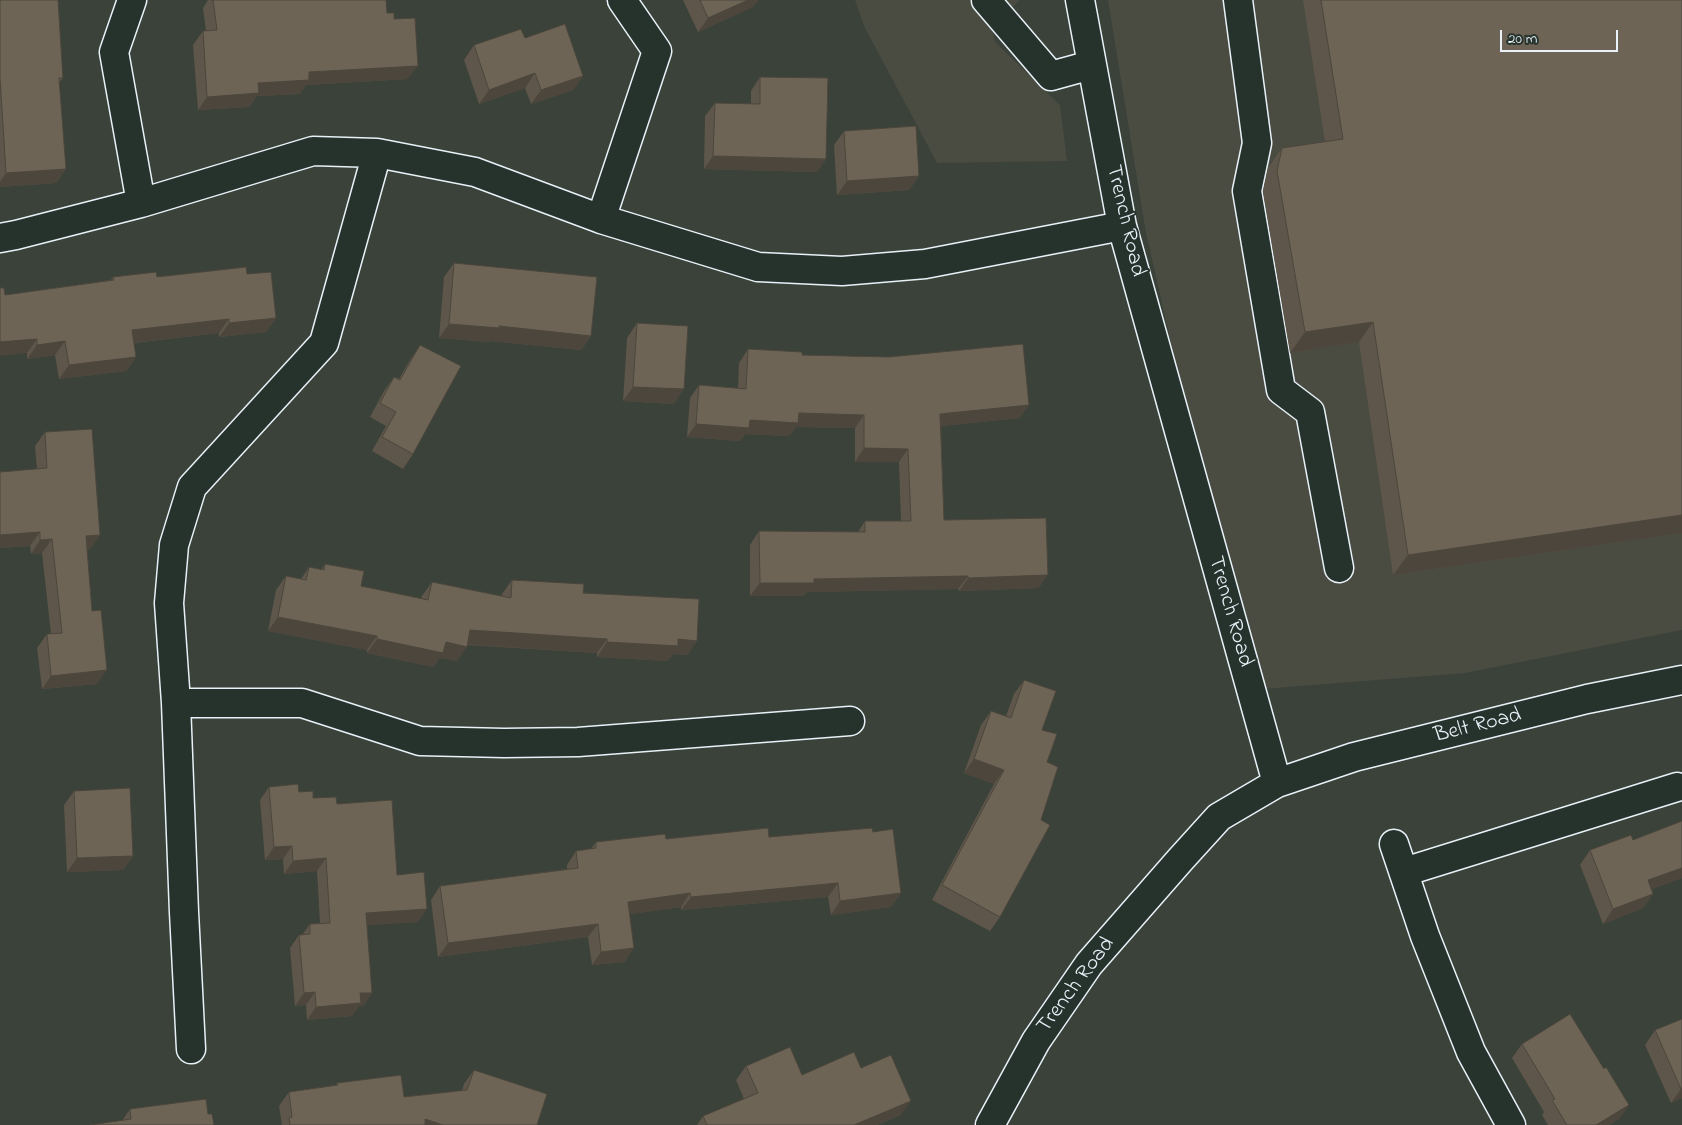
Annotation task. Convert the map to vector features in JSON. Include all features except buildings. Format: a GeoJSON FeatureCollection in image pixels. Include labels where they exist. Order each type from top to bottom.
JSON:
{"type":"FeatureCollection","features":[{"type":"Feature","properties":{"kind":"street"},"geometry":{"type":"LineString","coordinates":[[132,0],[114,52],[141,203]]}},
{"type":"Feature","properties":{"kind":"street"},"geometry":{"type":"LineString","coordinates":[[601,219],[657,51],[622,0]]}},
{"type":"Feature","properties":{"kind":"street"},"geometry":{"type":"LineString","coordinates":[[986,0],[1051,76],[1091,65]]}},
{"type":"Feature","properties":{"kind":"street","name":"Trench Road"},"geometry":{"type":"LineString","coordinates":[[990,1125],[1036,1041],[1089,964],[1219,817],[1277,783],[1122,226],[1080,0]]}},
{"type":"Feature","properties":{"kind":"street"},"geometry":{"type":"LineString","coordinates":[[1238,0],[1256,143],[1248,191],[1282,390],[1310,412],[1339,568]]}},
{"type":"Feature","properties":{"kind":"street"},"geometry":{"type":"LineString","coordinates":[[0,238],[141,203],[313,151],[377,153],[475,172],[601,219],[758,267],[842,271],[925,264],[1122,226]]}},
{"type":"Feature","properties":{"kind":"street"},"geometry":{"type":"LineString","coordinates":[[191,1049],[176,703],[169,602],[174,545],[192,487],[324,343],[377,153]]}},
{"type":"Feature","properties":{"kind":"street","name":"Belt Road"},"geometry":{"type":"LineString","coordinates":[[1277,783],[1354,757],[1587,699],[1682,680]]}},
{"type":"Feature","properties":{"kind":"street"},"geometry":{"type":"LineString","coordinates":[[176,703],[302,703],[420,741],[578,742],[850,721]]}},
{"type":"Feature","properties":{"kind":"street"},"geometry":{"type":"LineString","coordinates":[[1404,872],[1677,787]]}},
{"type":"Feature","properties":{"kind":"street"},"geometry":{"type":"LineString","coordinates":[[1394,844],[1425,936],[1471,1052],[1512,1125]]}},
{"type":"Feature","properties":{"kind":"shaded area"},"geometry":{"type":"Polygon","coordinates":[[[855,0],[1020,0],[992,28],[995,42],[1060,105],[1067,161],[937,163],[864,26],[855,0]]]}},
{"type":"Feature","properties":{"kind":"shaded area"},"geometry":{"type":"Polygon","coordinates":[[[1108,0],[1682,0],[1682,630],[1465,673],[1250,690],[1146,233],[1108,0]]]}}]}
